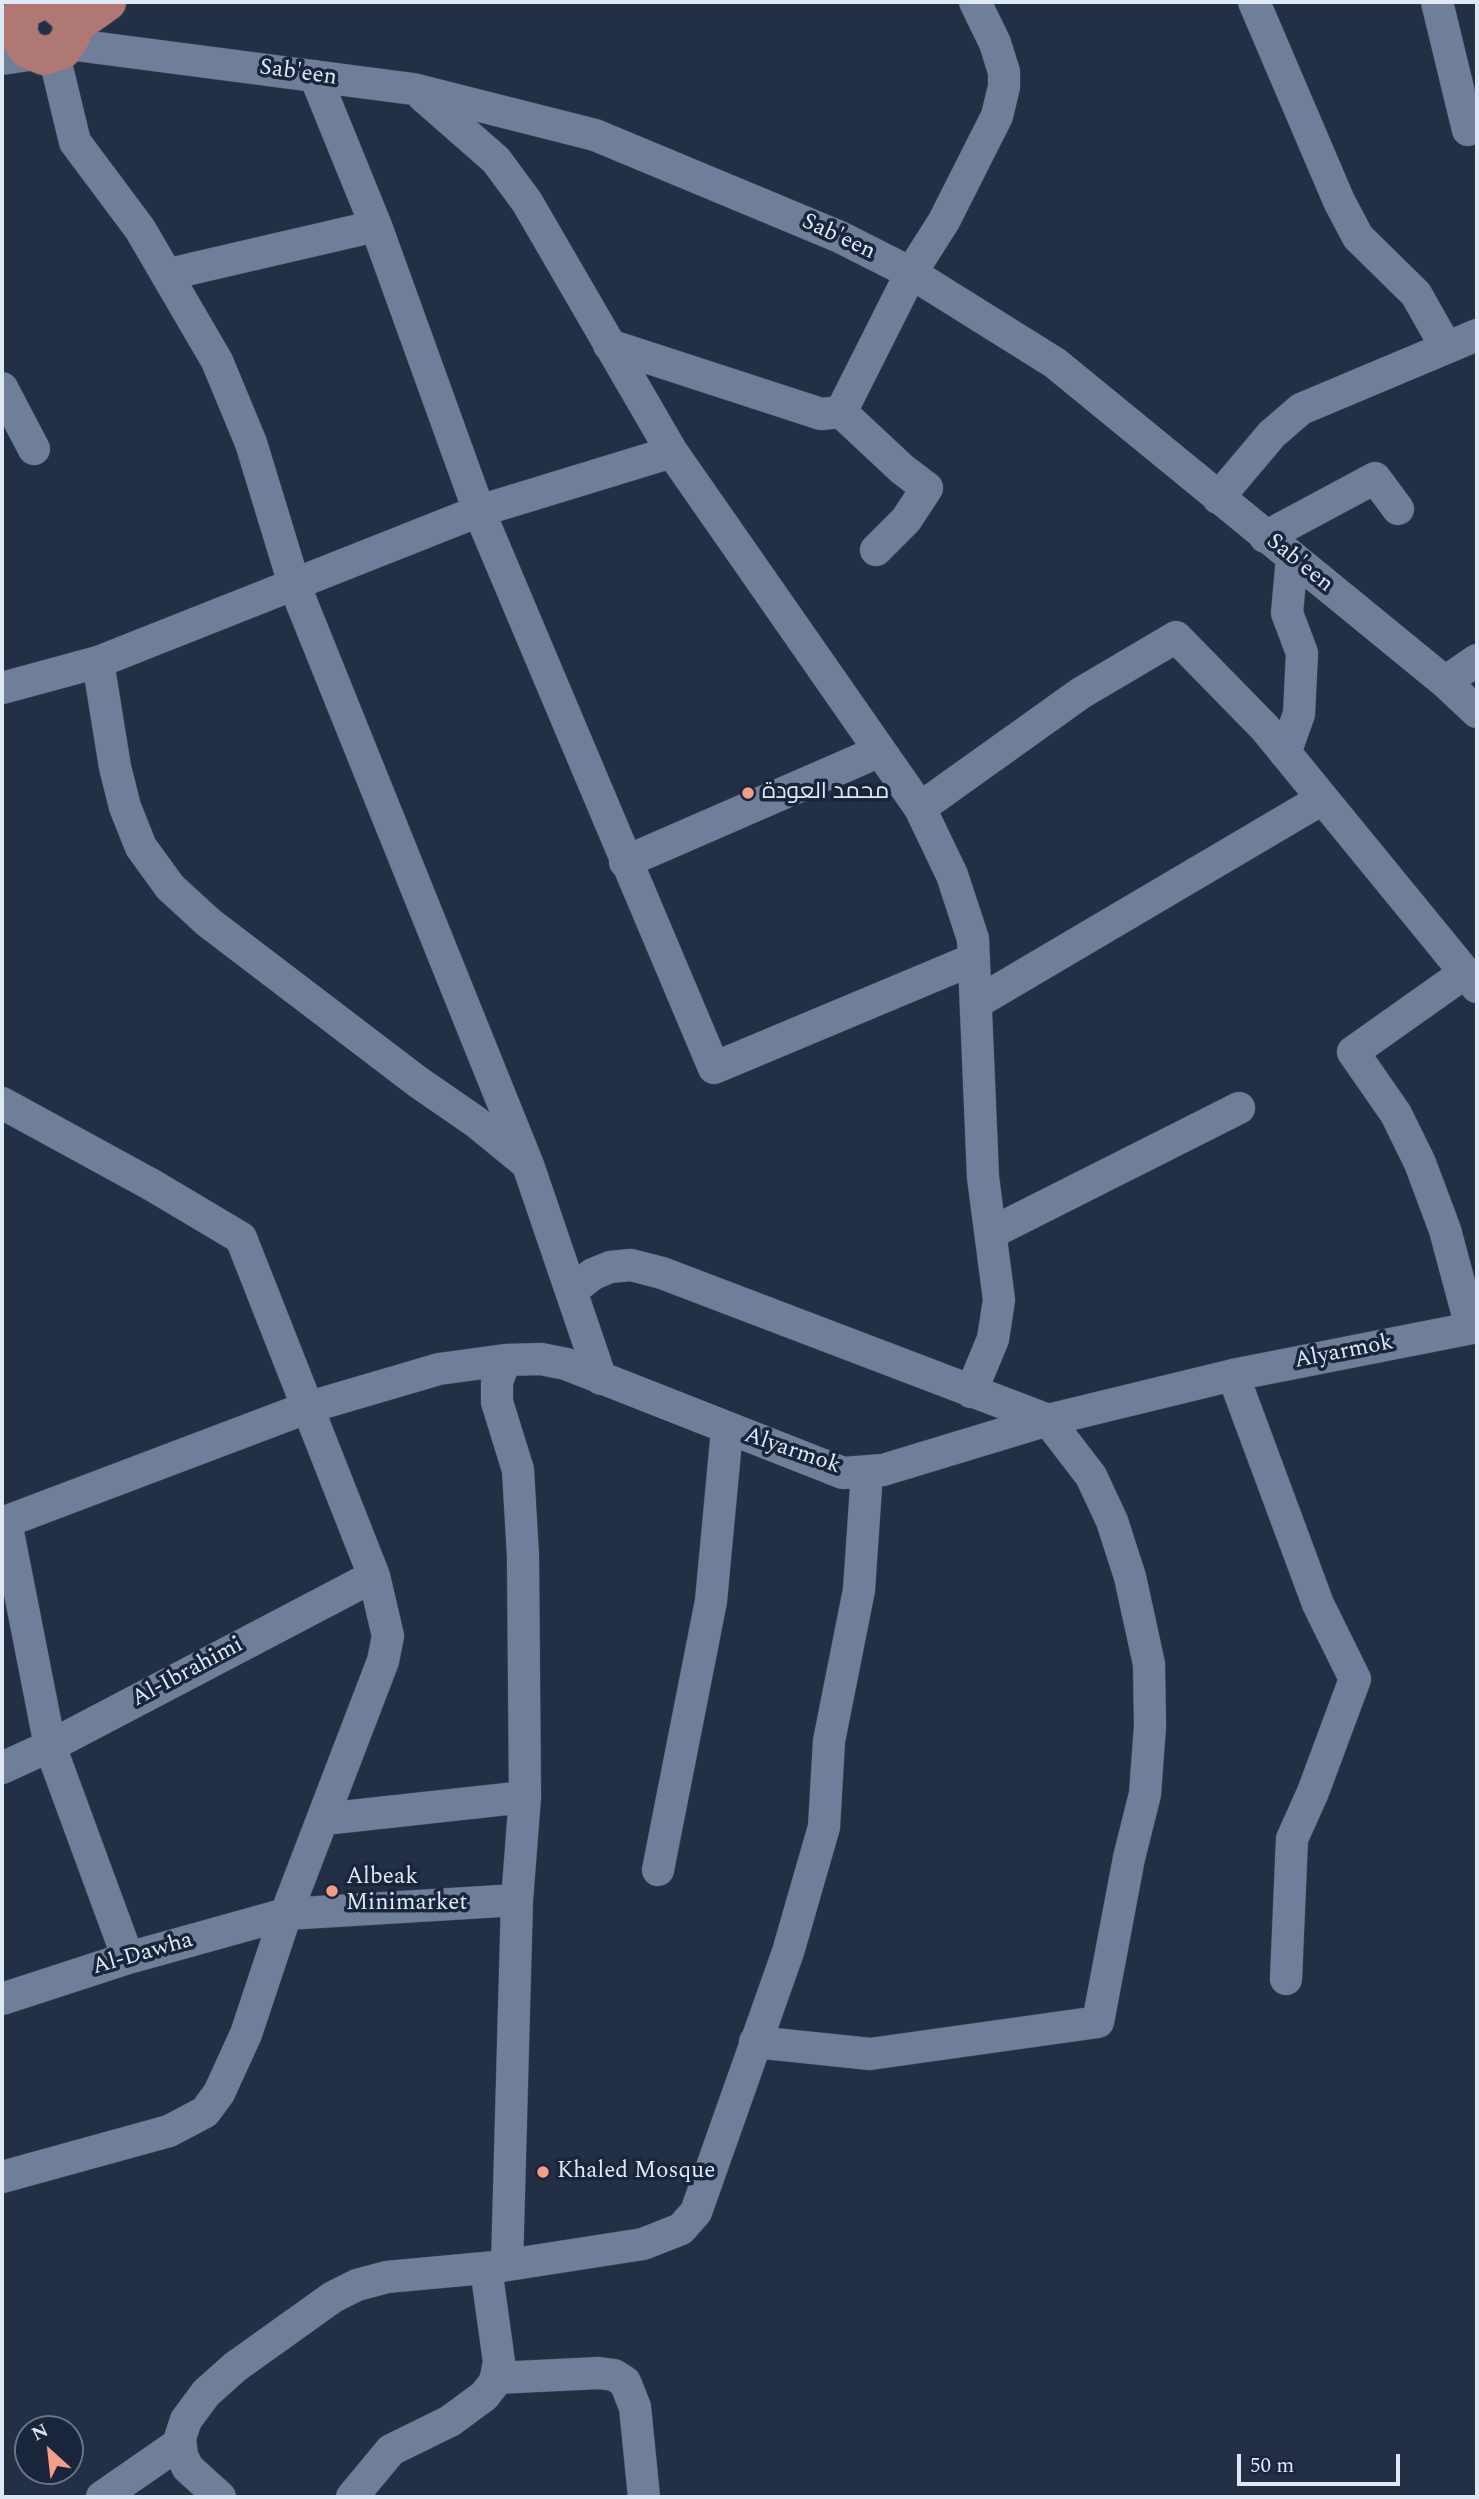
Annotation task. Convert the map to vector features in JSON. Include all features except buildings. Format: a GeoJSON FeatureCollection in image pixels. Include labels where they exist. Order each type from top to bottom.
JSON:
{"type":"FeatureCollection","features":[{"type":"Feature","properties":{"kind":"main road"},"geometry":{"type":"LineString","coordinates":[[36,28],[107,2]]}},
{"type":"Feature","properties":{"kind":"street"},"geometry":{"type":"LineString","coordinates":[[841,412],[911,273],[944,221],[1002,102],[1004,79],[1000,57],[975,2]]}},
{"type":"Feature","properties":{"kind":"street"},"geometry":{"type":"LineString","coordinates":[[1254,2],[1339,201],[1359,237],[1416,294],[1446,347]]}},
{"type":"Feature","properties":{"kind":"street"},"geometry":{"type":"LineString","coordinates":[[1437,2],[1468,130]]}},
{"type":"Feature","properties":{"kind":"street","name":"Sab'een"},"geometry":{"type":"LineString","coordinates":[[36,28],[315,76],[413,89],[595,135],[840,237],[911,273],[1055,363],[1445,682],[1477,712]]}},
{"type":"Feature","properties":{"kind":"street"},"geometry":{"type":"LineString","coordinates":[[36,28],[75,142],[140,229],[169,274],[217,362],[251,443],[294,584],[528,1165],[601,1378]]}},
{"type":"Feature","properties":{"kind":"street"},"geometry":{"type":"LineString","coordinates":[[315,76],[376,226],[480,511],[625,862],[714,1068],[974,959]]}},
{"type":"Feature","properties":{"kind":"street"},"geometry":{"type":"LineString","coordinates":[[413,89],[496,160],[527,202],[672,452],[920,808],[952,875],[973,939],[983,1177],[998,1291],[998,1321],[971,1392]]}},
{"type":"Feature","properties":{"kind":"street"},"geometry":{"type":"LineString","coordinates":[[169,274],[376,226]]}},
{"type":"Feature","properties":{"kind":"street"},"geometry":{"type":"LineString","coordinates":[[1218,498],[1272,434],[1301,409],[1477,335]]}},
{"type":"Feature","properties":{"kind":"street"},"geometry":{"type":"LineString","coordinates":[[609,345],[821,414],[841,412],[902,469],[927,488],[906,520],[876,551]]}},
{"type":"Feature","properties":{"kind":"street"},"geometry":{"type":"LineString","coordinates":[[2,388],[34,449]]}},
{"type":"Feature","properties":{"kind":"street"},"geometry":{"type":"LineString","coordinates":[[2,688],[98,662],[480,511],[672,452]]}},
{"type":"Feature","properties":{"kind":"street"},"geometry":{"type":"LineString","coordinates":[[1265,537],[1375,478],[1398,509]]}},
{"type":"Feature","properties":{"kind":"street"},"geometry":{"type":"LineString","coordinates":[[1285,752],[1299,714],[1302,653],[1287,613],[1292,558]]}},
{"type":"Feature","properties":{"kind":"street"},"geometry":{"type":"LineString","coordinates":[[920,808],[1081,693],[1176,637],[1285,752],[1471,979],[1353,1052],[1396,1114],[1420,1163],[1445,1230],[1474,1327]]}},
{"type":"Feature","properties":{"kind":"street"},"geometry":{"type":"LineString","coordinates":[[1445,682],[1477,660]]}},
{"type":"Feature","properties":{"kind":"street"},"geometry":{"type":"LineString","coordinates":[[98,662],[115,767],[125,807],[141,847],[170,887],[208,922],[418,1082],[476,1122],[528,1165]]}},
{"type":"Feature","properties":{"kind":"street"},"geometry":{"type":"LineString","coordinates":[[625,862],[880,751]]}},
{"type":"Feature","properties":{"kind":"street"},"geometry":{"type":"LineString","coordinates":[[976,1003],[1322,799]]}},
{"type":"Feature","properties":{"kind":"street"},"geometry":{"type":"LineString","coordinates":[[991,1233],[1239,1108]]}},
{"type":"Feature","properties":{"kind":"street"},"geometry":{"type":"LineString","coordinates":[[2,2177],[169,2131],[205,2112],[219,2093],[246,2034],[286,1914],[383,1661],[388,1636],[374,1576],[241,1238],[152,1185],[6,1113]]}},
{"type":"Feature","properties":{"kind":"street"},"geometry":{"type":"LineString","coordinates":[[571,1291],[593,1274],[610,1267],[631,1265],[662,1273],[1048,1420],[1091,1476],[1112,1521],[1130,1577],[1149,1664],[1150,1726],[1145,1794],[1129,1858],[1098,2022],[870,2054],[755,2042]]}},
{"type":"Feature","properties":{"kind":"street","name":"Alyarmok"},"geometry":{"type":"LineString","coordinates":[[4,1523],[306,1408],[439,1370],[505,1360],[541,1359],[566,1364],[727,1430],[843,1473],[867,1472],[1048,1420],[1233,1375],[1474,1327]]}},
{"type":"Feature","properties":{"kind":"street"},"geometry":{"type":"LineString","coordinates":[[352,2497],[391,2450],[450,2421],[484,2396],[496,2378],[499,2362],[496,2266],[525,1797],[523,1556],[518,1470],[497,1402],[497,1382],[505,1360]]}},
{"type":"Feature","properties":{"kind":"street"},"geometry":{"type":"LineString","coordinates":[[1233,1375],[1318,1604],[1355,1679],[1313,1792],[1292,1839],[1286,1979]]}},
{"type":"Feature","properties":{"kind":"street"},"geometry":{"type":"LineString","coordinates":[[659,1870],[711,1601],[727,1430]]}},
{"type":"Feature","properties":{"kind":"street"},"geometry":{"type":"LineString","coordinates":[[220,2497],[188,2468],[180,2443],[186,2420],[206,2393],[235,2367],[333,2297],[357,2285],[387,2277],[496,2266],[643,2244],[670,2235],[688,2223],[703,2197],[788,1952],[824,1827],[829,1741],[859,1590],[867,1472]]}},
{"type":"Feature","properties":{"kind":"street"},"geometry":{"type":"LineString","coordinates":[[4,1523],[50,1746],[128,1958]]}},
{"type":"Feature","properties":{"kind":"street","name":"Al-Ibrahimi"},"geometry":{"type":"LineString","coordinates":[[2,1768],[50,1746],[374,1576]]}},
{"type":"Feature","properties":{"kind":"street"},"geometry":{"type":"LineString","coordinates":[[324,1819],[525,1797]]}},
{"type":"Feature","properties":{"kind":"street","name":"Al-Dawha"},"geometry":{"type":"LineString","coordinates":[[2,1998],[128,1958],[286,1914],[517,1900]]}},
{"type":"Feature","properties":{"kind":"street"},"geometry":{"type":"LineString","coordinates":[[496,2378],[599,2373],[614,2375],[625,2382],[635,2407],[644,2497]]}},
{"type":"Feature","properties":{"kind":"street"},"geometry":{"type":"LineString","coordinates":[[102,2497],[180,2443]]}},
{"type":"Feature","properties":{"kind":"place","name":"محمد العودة"},"geometry":{"type":"Point","coordinates":[748,793]}},
{"type":"Feature","properties":{"kind":"place","name":"Albeak Minimarket"},"geometry":{"type":"Point","coordinates":[332,1891]}},
{"type":"Feature","properties":{"kind":"place","name":"Khaled Mosque"},"geometry":{"type":"Point","coordinates":[543,2172]}}]}
